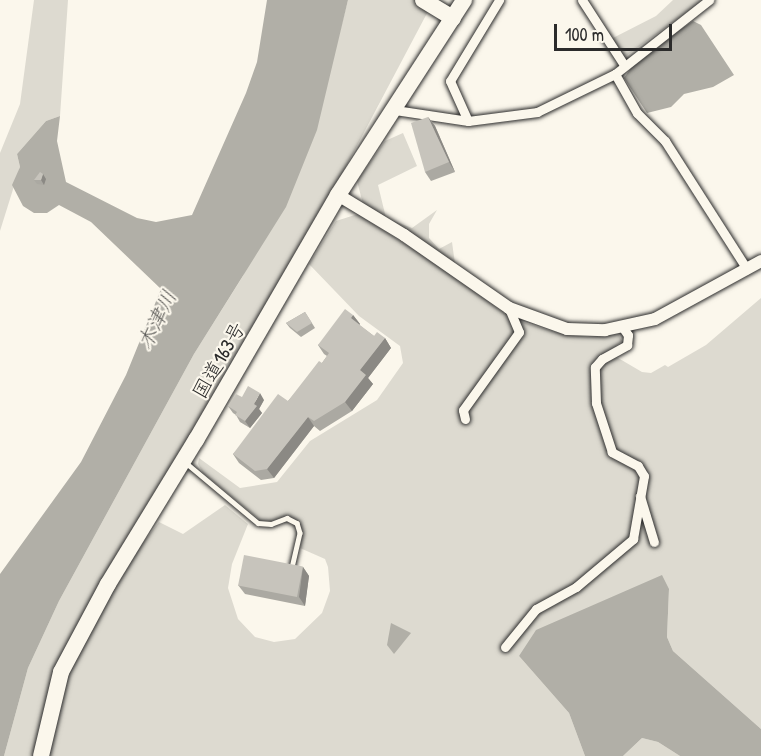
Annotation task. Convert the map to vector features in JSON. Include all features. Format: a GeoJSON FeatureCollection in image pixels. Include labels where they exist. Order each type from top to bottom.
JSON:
{"type":"FeatureCollection","features":[{"type":"Feature","properties":{"kind":"highway"},"geometry":{"type":"LineString","coordinates":[[423,0],[453,18]]}},
{"type":"Feature","properties":{"kind":"highway","name":"国道163号"},"geometry":{"type":"LineString","coordinates":[[41,756],[61,672],[127,550],[183,461],[338,195],[464,0]]}},
{"type":"Feature","properties":{"kind":"street"},"geometry":{"type":"LineString","coordinates":[[468,121],[450,81],[499,0]]}},
{"type":"Feature","properties":{"kind":"street"},"geometry":{"type":"LineString","coordinates":[[582,0],[624,65]]}},
{"type":"Feature","properties":{"kind":"street"},"geometry":{"type":"LineString","coordinates":[[395,110],[468,121],[537,112],[615,74],[709,0]]}},
{"type":"Feature","properties":{"kind":"street"},"geometry":{"type":"LineString","coordinates":[[615,74],[637,113],[665,141],[747,269]]}},
{"type":"Feature","properties":{"kind":"street"},"geometry":{"type":"LineString","coordinates":[[338,195],[404,235],[509,308],[567,328],[623,328],[681,307],[761,261]]}},
{"type":"Feature","properties":{"kind":"street"},"geometry":{"type":"LineString","coordinates":[[465,419],[463,410],[519,332],[509,308]]}},
{"type":"Feature","properties":{"kind":"street"},"geometry":{"type":"LineString","coordinates":[[505,647],[536,609],[576,587],[632,541],[643,472],[612,452],[596,403],[595,367],[602,359],[627,345],[628,335],[623,328]]}},
{"type":"Feature","properties":{"kind":"street"},"geometry":{"type":"LineString","coordinates":[[640,494],[654,542]]}},
{"type":"Feature","properties":{"kind":"lane"},"geometry":{"type":"LineString","coordinates":[[183,461],[258,523],[271,524],[287,518],[297,523],[300,533],[292,568]]}},
{"type":"Feature","properties":{"kind":"shaded area"},"geometry":{"type":"Polygon","coordinates":[[[34,0],[68,0],[60,116],[46,121],[17,154],[20,167],[0,231],[0,153],[20,104],[34,0]]]}},
{"type":"Feature","properties":{"kind":"shaded area"},"geometry":{"type":"Polygon","coordinates":[[[348,0],[434,0],[314,227],[107,576],[36,756],[4,756],[28,668],[59,601],[194,354],[243,276],[333,58],[348,0]]]}},
{"type":"Feature","properties":{"kind":"shaded area"},"geometry":{"type":"Polygon","coordinates":[[[673,0],[704,0],[623,58],[611,39],[656,16],[673,0]]]}},
{"type":"Feature","properties":{"kind":"shaded area"},"geometry":{"type":"Polygon","coordinates":[[[403,133],[417,166],[378,185],[386,218],[412,228],[437,210],[429,224],[429,238],[439,249],[452,242],[455,264],[363,204],[357,181],[385,141],[403,133]]]}},
{"type":"Feature","properties":{"kind":"shaded area"},"geometry":{"type":"Polygon","coordinates":[[[358,214],[438,265],[512,319],[555,332],[587,337],[618,334],[622,341],[592,366],[613,355],[642,372],[651,373],[665,365],[668,367],[706,345],[761,298],[761,729],[673,651],[667,637],[669,589],[519,656],[569,713],[585,756],[45,756],[60,689],[118,575],[159,522],[183,534],[225,505],[248,524],[232,564],[228,588],[238,619],[255,637],[274,642],[295,639],[322,613],[330,591],[328,567],[325,559],[300,548],[303,532],[299,522],[287,516],[266,523],[260,520],[203,473],[198,464],[199,458],[240,488],[277,482],[310,441],[377,400],[403,363],[400,346],[359,316],[309,264],[336,221],[358,214]]]}},
{"type":"Feature","properties":{"kind":"shaded area"},"geometry":{"type":"Polygon","coordinates":[[[642,738],[658,742],[680,756],[623,756],[642,738]]]}},
{"type":"Feature","properties":{"kind":"water","name":"木津川"},"geometry":{"type":"Polygon","coordinates":[[[267,0],[348,0],[317,130],[286,207],[194,354],[59,601],[28,668],[4,756],[0,756],[0,574],[81,462],[126,375],[161,289],[91,222],[59,205],[47,213],[34,213],[23,206],[12,185],[20,167],[17,154],[46,121],[60,116],[57,141],[66,182],[137,218],[156,222],[192,215],[246,93],[257,62],[267,0]]]}},
{"type":"Feature","properties":{"kind":"water"},"geometry":{"type":"Polygon","coordinates":[[[693,21],[701,25],[734,75],[713,87],[684,94],[671,107],[647,113],[624,78],[637,59],[693,21]]]}},
{"type":"Feature","properties":{"kind":"water"},"geometry":{"type":"Polygon","coordinates":[[[662,575],[669,589],[667,637],[673,651],[761,729],[761,756],[680,756],[658,742],[642,738],[623,756],[585,756],[569,713],[519,656],[536,630],[662,575]]]}},
{"type":"Feature","properties":{"kind":"water"},"geometry":{"type":"Polygon","coordinates":[[[391,623],[411,633],[394,654],[387,645],[391,623]]]}},
{"type":"Feature","properties":{"kind":"building"},"geometry":{"type":"Polygon","coordinates":[[[428,117],[449,162],[425,172],[411,123],[428,117]]]}},
{"type":"Feature","properties":{"kind":"building"},"geometry":{"type":"Polygon","coordinates":[[[40,172],[43,174],[41,180],[34,180],[40,172]]]}},
{"type":"Feature","properties":{"kind":"building"},"geometry":{"type":"Polygon","coordinates":[[[345,309],[353,315],[351,318],[374,336],[377,332],[385,338],[360,370],[366,375],[345,402],[314,421],[308,417],[267,469],[255,471],[233,454],[278,394],[288,401],[319,361],[322,363],[329,353],[318,345],[345,309]]]}},
{"type":"Feature","properties":{"kind":"building"},"geometry":{"type":"Polygon","coordinates":[[[305,312],[312,323],[297,332],[286,323],[305,312]]]}},
{"type":"Feature","properties":{"kind":"building"},"geometry":{"type":"Polygon","coordinates":[[[248,386],[260,393],[254,404],[257,406],[245,421],[235,415],[237,412],[228,406],[236,394],[242,397],[248,386]]]}},
{"type":"Feature","properties":{"kind":"building"},"geometry":{"type":"Polygon","coordinates":[[[244,555],[303,566],[297,597],[238,585],[244,555]]]}}]}
